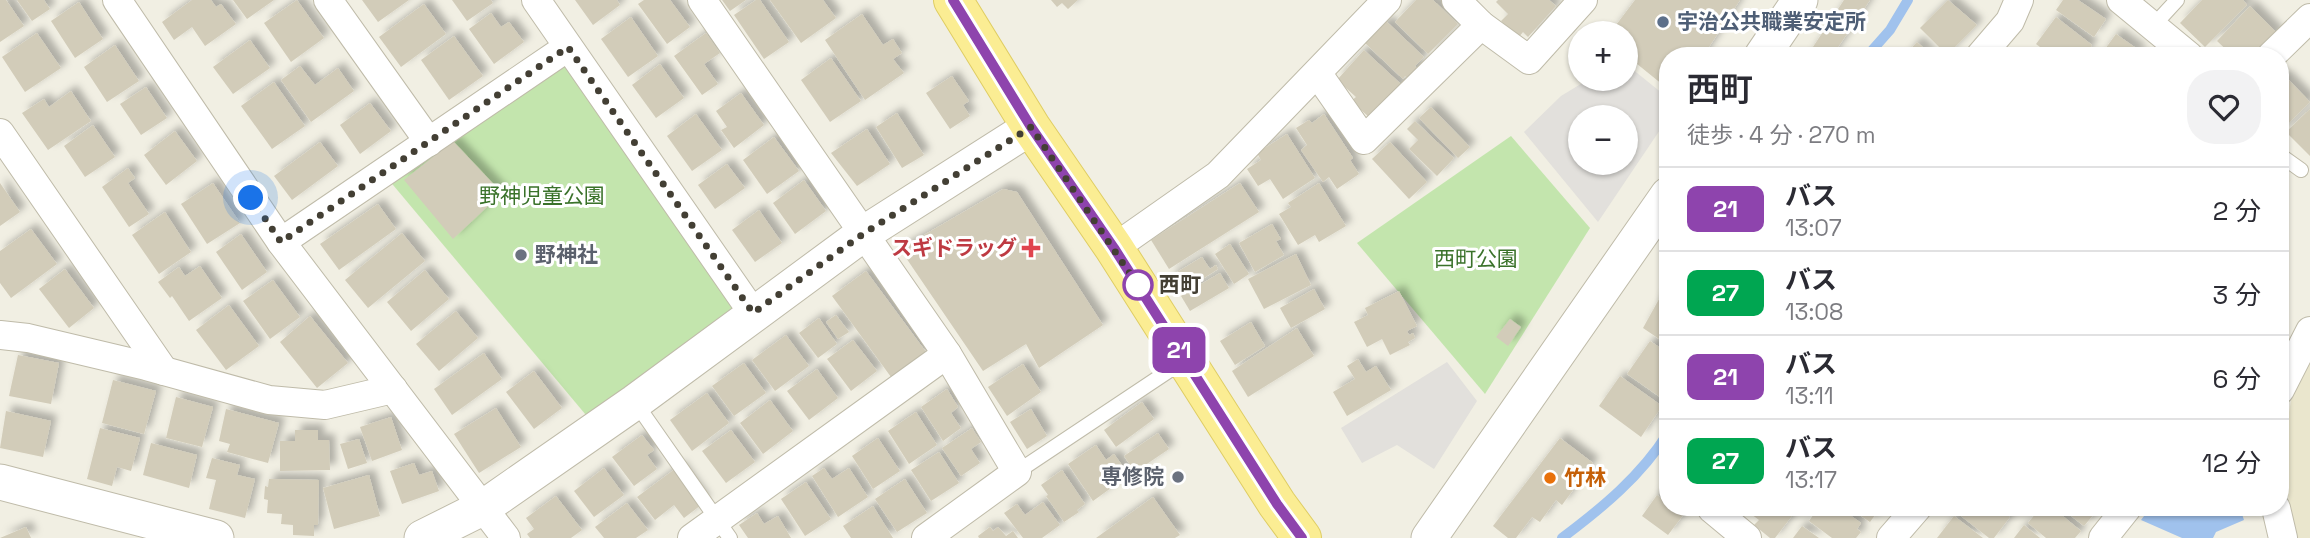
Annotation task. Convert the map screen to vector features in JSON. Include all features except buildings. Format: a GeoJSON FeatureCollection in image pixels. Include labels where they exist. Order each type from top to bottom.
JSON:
{"type":"FeatureCollection","features":[{"type":"Feature","properties":{"kind":"main road"},"geometry":{"type":"LineString","coordinates":[[953,0],[1031,127],[1114,248],[1277,504],[1302,538]]}},
{"type":"Feature","properties":{"kind":"street"},"geometry":{"type":"LineString","coordinates":[[117,0],[281,242],[506,538]]}},
{"type":"Feature","properties":{"kind":"street"},"geometry":{"type":"LineString","coordinates":[[328,0],[429,142]]}},
{"type":"Feature","properties":{"kind":"street"},"geometry":{"type":"LineString","coordinates":[[536,0],[753,313]]}},
{"type":"Feature","properties":{"kind":"street"},"geometry":{"type":"LineString","coordinates":[[702,0],[947,354],[1017,472],[926,538]]}},
{"type":"Feature","properties":{"kind":"street"},"geometry":{"type":"LineString","coordinates":[[1114,248],[1218,175],[1387,0]]}},
{"type":"Feature","properties":{"kind":"street"},"geometry":{"type":"LineString","coordinates":[[1456,0],[1481,25],[1530,60],[1583,0]]}},
{"type":"Feature","properties":{"kind":"street"},"geometry":{"type":"LineString","coordinates":[[1768,47],[1800,0]]}},
{"type":"Feature","properties":{"kind":"street"},"geometry":{"type":"LineString","coordinates":[[1988,47],[2010,21],[2019,0]]}},
{"type":"Feature","properties":{"kind":"street"},"geometry":{"type":"LineString","coordinates":[[2121,0],[2179,47]]}},
{"type":"Feature","properties":{"kind":"street"},"geometry":{"type":"LineString","coordinates":[[2280,47],[2310,18]]}},
{"type":"Feature","properties":{"kind":"street"},"geometry":{"type":"LineString","coordinates":[[1318,74],[1364,140],[1481,25]]}},
{"type":"Feature","properties":{"kind":"street"},"geometry":{"type":"LineString","coordinates":[[281,242],[568,47]]}},
{"type":"Feature","properties":{"kind":"street"},"geometry":{"type":"LineString","coordinates":[[422,538],[484,508],[635,402],[863,234],[1031,127]]}},
{"type":"Feature","properties":{"kind":"street"},"geometry":{"type":"LineString","coordinates":[[0,133],[164,371]]}},
{"type":"Feature","properties":{"kind":"street"},"geometry":{"type":"LineString","coordinates":[[1429,538],[1659,208]]}},
{"type":"Feature","properties":{"kind":"street"},"geometry":{"type":"LineString","coordinates":[[2289,372],[2310,331]]}},
{"type":"Feature","properties":{"kind":"street"},"geometry":{"type":"LineString","coordinates":[[0,335],[28,338],[269,400],[325,405],[393,389]]}},
{"type":"Feature","properties":{"kind":"street"},"geometry":{"type":"LineString","coordinates":[[692,538],[723,529],[947,354]]}},
{"type":"Feature","properties":{"kind":"street"},"geometry":{"type":"LineString","coordinates":[[0,482],[216,538]]}},
{"type":"Feature","properties":{"kind":"street"},"geometry":{"type":"LineString","coordinates":[[1720,516],[1747,538]]}},
{"type":"Feature","properties":{"kind":"street"},"geometry":{"type":"LineString","coordinates":[[1891,538],[1910,516]]}},
{"type":"Feature","properties":{"kind":"street"},"geometry":{"type":"LineString","coordinates":[[2103,538],[2121,516]]}},
{"type":"Feature","properties":{"kind":"street"},"geometry":{"type":"LineString","coordinates":[[2278,516],[2283,538]]}},
{"type":"Feature","properties":{"kind":"lane"},"geometry":{"type":"LineString","coordinates":[[2154,25],[2177,0]]}},
{"type":"Feature","properties":{"kind":"lane"},"geometry":{"type":"LineString","coordinates":[[2289,161],[2301,170]]}},
{"type":"Feature","properties":{"kind":"lane"},"geometry":{"type":"LineString","coordinates":[[1017,472],[1185,360]]}},
{"type":"Feature","properties":{"kind":"lane"},"geometry":{"type":"LineString","coordinates":[[635,402],[723,529]]}},
{"type":"Feature","properties":{"kind":"shaded area"},"geometry":{"type":"Polygon","coordinates":[[[1638,74],[1659,91],[1659,131],[1638,163],[1638,105],[1568,105],[1568,175],[1630,175],[1598,222],[1524,132],[1569,91],[1638,91],[1638,74]]]}},
{"type":"Feature","properties":{"kind":"shaded area"},"geometry":{"type":"Polygon","coordinates":[[[2310,359],[2310,538],[2297,538],[2289,500],[2291,401],[2310,359]]]}},
{"type":"Feature","properties":{"kind":"shaded area"},"geometry":{"type":"Polygon","coordinates":[[[1447,362],[1477,401],[1434,469],[1397,445],[1362,463],[1341,428],[1447,362]]]}},
{"type":"Feature","properties":{"kind":"green space","name":"野神児童公園"},"geometry":{"type":"Polygon","coordinates":[[[568,47],[753,313],[596,427],[383,173],[568,47]]]}},
{"type":"Feature","properties":{"kind":"green space","name":"西町公園"},"geometry":{"type":"Polygon","coordinates":[[[1511,136],[1590,228],[1485,394],[1357,243],[1511,136]]]}},
{"type":"Feature","properties":{"kind":"water"},"geometry":{"type":"Polygon","coordinates":[[[2144,516],[2243,516],[2244,520],[2216,532],[2213,538],[2182,538],[2141,520],[2144,516]]]}},
{"type":"Feature","properties":{"kind":"waterway"},"geometry":{"type":"LineString","coordinates":[[1875,47],[1890,30],[1908,0]]}},
{"type":"Feature","properties":{"kind":"waterway"},"geometry":{"type":"LineString","coordinates":[[1562,538],[1620,490],[1659,446]]}},
{"type":"Feature","properties":{"kind":"bus line","name":"21"},"geometry":{"type":"LineString","coordinates":[[953,0],[1031,127],[1114,248],[1277,504],[1302,538]]}},
{"type":"Feature","properties":{"kind":"place","name":"宇治公共職業安定所"},"geometry":{"type":"Point","coordinates":[1663,22]}},
{"type":"Feature","properties":{"kind":"place","name":"スギドラッグ"},"geometry":{"type":"Point","coordinates":[1031,248]}},
{"type":"Feature","properties":{"kind":"place","name":"野神社"},"geometry":{"type":"Point","coordinates":[521,255]}},
{"type":"Feature","properties":{"kind":"place","name":"西町"},"geometry":{"type":"Point","coordinates":[1138,285]}},
{"type":"Feature","properties":{"kind":"place","name":"専修院"},"geometry":{"type":"Point","coordinates":[1178,477]}},
{"type":"Feature","properties":{"kind":"place","name":"竹林"},"geometry":{"type":"Point","coordinates":[1550,478]}},
{"type":"Feature","properties":{"kind":"route"},"geometry":{"type":"LineString","coordinates":[[251,198],[281,242],[568,47],[753,313],[863,234],[1031,127],[1143,293],[1138,285]]}}]}
